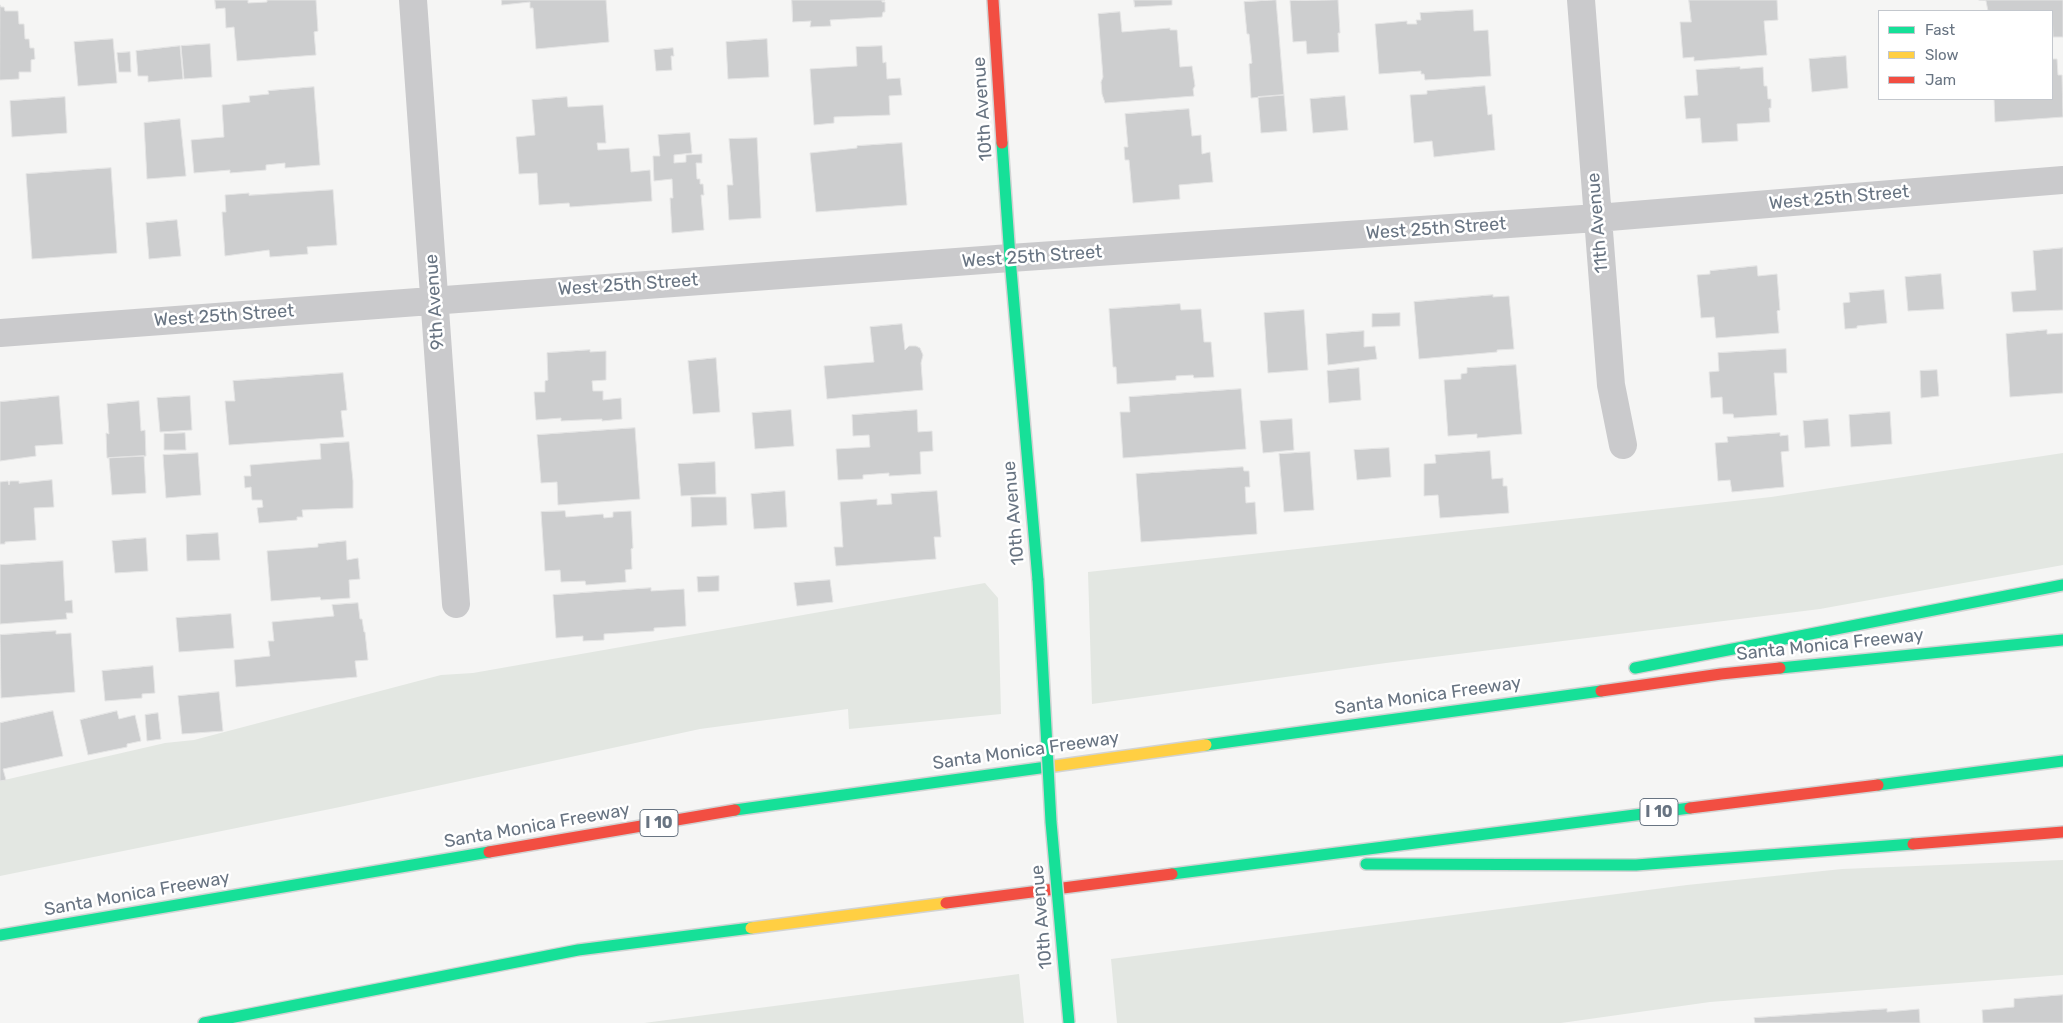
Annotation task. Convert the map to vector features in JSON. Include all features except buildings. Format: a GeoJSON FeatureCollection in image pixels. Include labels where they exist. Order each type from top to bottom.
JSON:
{"type":"FeatureCollection","features":[{"type":"Feature","properties":{"kind":"main road","name":"10th Avenue"},"geometry":{"type":"LineString","coordinates":[[993,0],[1010,258],[1038,580],[1051,822],[1069,1023]]}},
{"type":"Feature","properties":{"kind":"main road"},"geometry":{"type":"LineString","coordinates":[[1624,670],[2063,586]]}},
{"type":"Feature","properties":{"kind":"main road","name":"Santa Monica Freeway"},"geometry":{"type":"LineString","coordinates":[[0,935],[760,806],[1721,674],[2063,640]]}},
{"type":"Feature","properties":{"kind":"main road"},"geometry":{"type":"LineString","coordinates":[[1321,729],[1516,691]]}},
{"type":"Feature","properties":{"kind":"main road","name":"I 10"},"geometry":{"type":"LineString","coordinates":[[204,1023],[578,950],[2063,760]]}},
{"type":"Feature","properties":{"kind":"main road"},"geometry":{"type":"LineString","coordinates":[[1254,864],[1636,865],[2063,832]]}},
{"type":"Feature","properties":{"kind":"street","name":"9th Avenue"},"geometry":{"type":"LineString","coordinates":[[412,0],[456,604]]}},
{"type":"Feature","properties":{"kind":"street","name":"11th Avenue"},"geometry":{"type":"LineString","coordinates":[[1580,0],[1611,384],[1624,445]]}},
{"type":"Feature","properties":{"kind":"street","name":"West 25th Street"},"geometry":{"type":"LineString","coordinates":[[0,333],[435,299],[1597,218],[2063,180]]}},
{"type":"Feature","properties":{"kind":"shaded area"},"geometry":{"type":"Polygon","coordinates":[[[2063,453],[2063,565],[1820,609],[1386,663],[1092,704],[1088,572],[1771,497],[2063,453]]]}},
{"type":"Feature","properties":{"kind":"shaded area"},"geometry":{"type":"Polygon","coordinates":[[[985,583],[998,598],[1001,714],[849,729],[848,709],[700,729],[340,807],[0,876],[0,781],[165,743],[194,740],[441,675],[473,673],[985,583]]]}},
{"type":"Feature","properties":{"kind":"shaded area"},"geometry":{"type":"Polygon","coordinates":[[[2063,860],[2063,975],[1710,1002],[1561,1023],[1117,1023],[1111,959],[1687,885],[1842,869],[2063,860]]]}},
{"type":"Feature","properties":{"kind":"shaded area"},"geometry":{"type":"Polygon","coordinates":[[[1019,974],[1024,1023],[644,1023],[1019,974]]]}},
{"type":"Feature","properties":{"kind":"traffic: fast"},"geometry":{"type":"LineString","coordinates":[[1002,143],[1038,580]]}},
{"type":"Feature","properties":{"kind":"traffic: fast"},"geometry":{"type":"LineString","coordinates":[[1038,580],[1051,822],[1069,1023]]}},
{"type":"Feature","properties":{"kind":"traffic: fast"},"geometry":{"type":"LineString","coordinates":[[1635,668],[2063,585]]}},
{"type":"Feature","properties":{"kind":"traffic: fast"},"geometry":{"type":"LineString","coordinates":[[1780,668],[2063,640]]}},
{"type":"Feature","properties":{"kind":"traffic: fast"},"geometry":{"type":"LineString","coordinates":[[1206,745],[1601,691]]}},
{"type":"Feature","properties":{"kind":"traffic: fast"},"geometry":{"type":"LineString","coordinates":[[1878,785],[2063,761]]}},
{"type":"Feature","properties":{"kind":"traffic: fast"},"geometry":{"type":"LineString","coordinates":[[735,810],[1047,767]]}},
{"type":"Feature","properties":{"kind":"traffic: fast"},"geometry":{"type":"LineString","coordinates":[[1172,874],[1690,808]]}},
{"type":"Feature","properties":{"kind":"traffic: fast"},"geometry":{"type":"LineString","coordinates":[[1366,864],[1636,865],[1913,844]]}},
{"type":"Feature","properties":{"kind":"traffic: fast"},"geometry":{"type":"LineString","coordinates":[[0,935],[489,852]]}},
{"type":"Feature","properties":{"kind":"traffic: fast"},"geometry":{"type":"LineString","coordinates":[[204,1023],[578,950],[751,928]]}},
{"type":"Feature","properties":{"kind":"traffic: slow"},"geometry":{"type":"LineString","coordinates":[[1047,767],[1206,745]]}},
{"type":"Feature","properties":{"kind":"traffic: slow"},"geometry":{"type":"LineString","coordinates":[[751,928],[946,903]]}},
{"type":"Feature","properties":{"kind":"traffic: jam"},"geometry":{"type":"LineString","coordinates":[[993,0],[1002,143]]}},
{"type":"Feature","properties":{"kind":"traffic: jam"},"geometry":{"type":"LineString","coordinates":[[1601,691],[1721,674],[1780,668]]}},
{"type":"Feature","properties":{"kind":"traffic: jam"},"geometry":{"type":"LineString","coordinates":[[1690,808],[1878,785]]}},
{"type":"Feature","properties":{"kind":"traffic: jam"},"geometry":{"type":"LineString","coordinates":[[489,852],[735,810]]}},
{"type":"Feature","properties":{"kind":"traffic: jam"},"geometry":{"type":"LineString","coordinates":[[1913,844],[2063,832]]}},
{"type":"Feature","properties":{"kind":"traffic: jam"},"geometry":{"type":"LineString","coordinates":[[946,903],[1172,874]]}}]}
